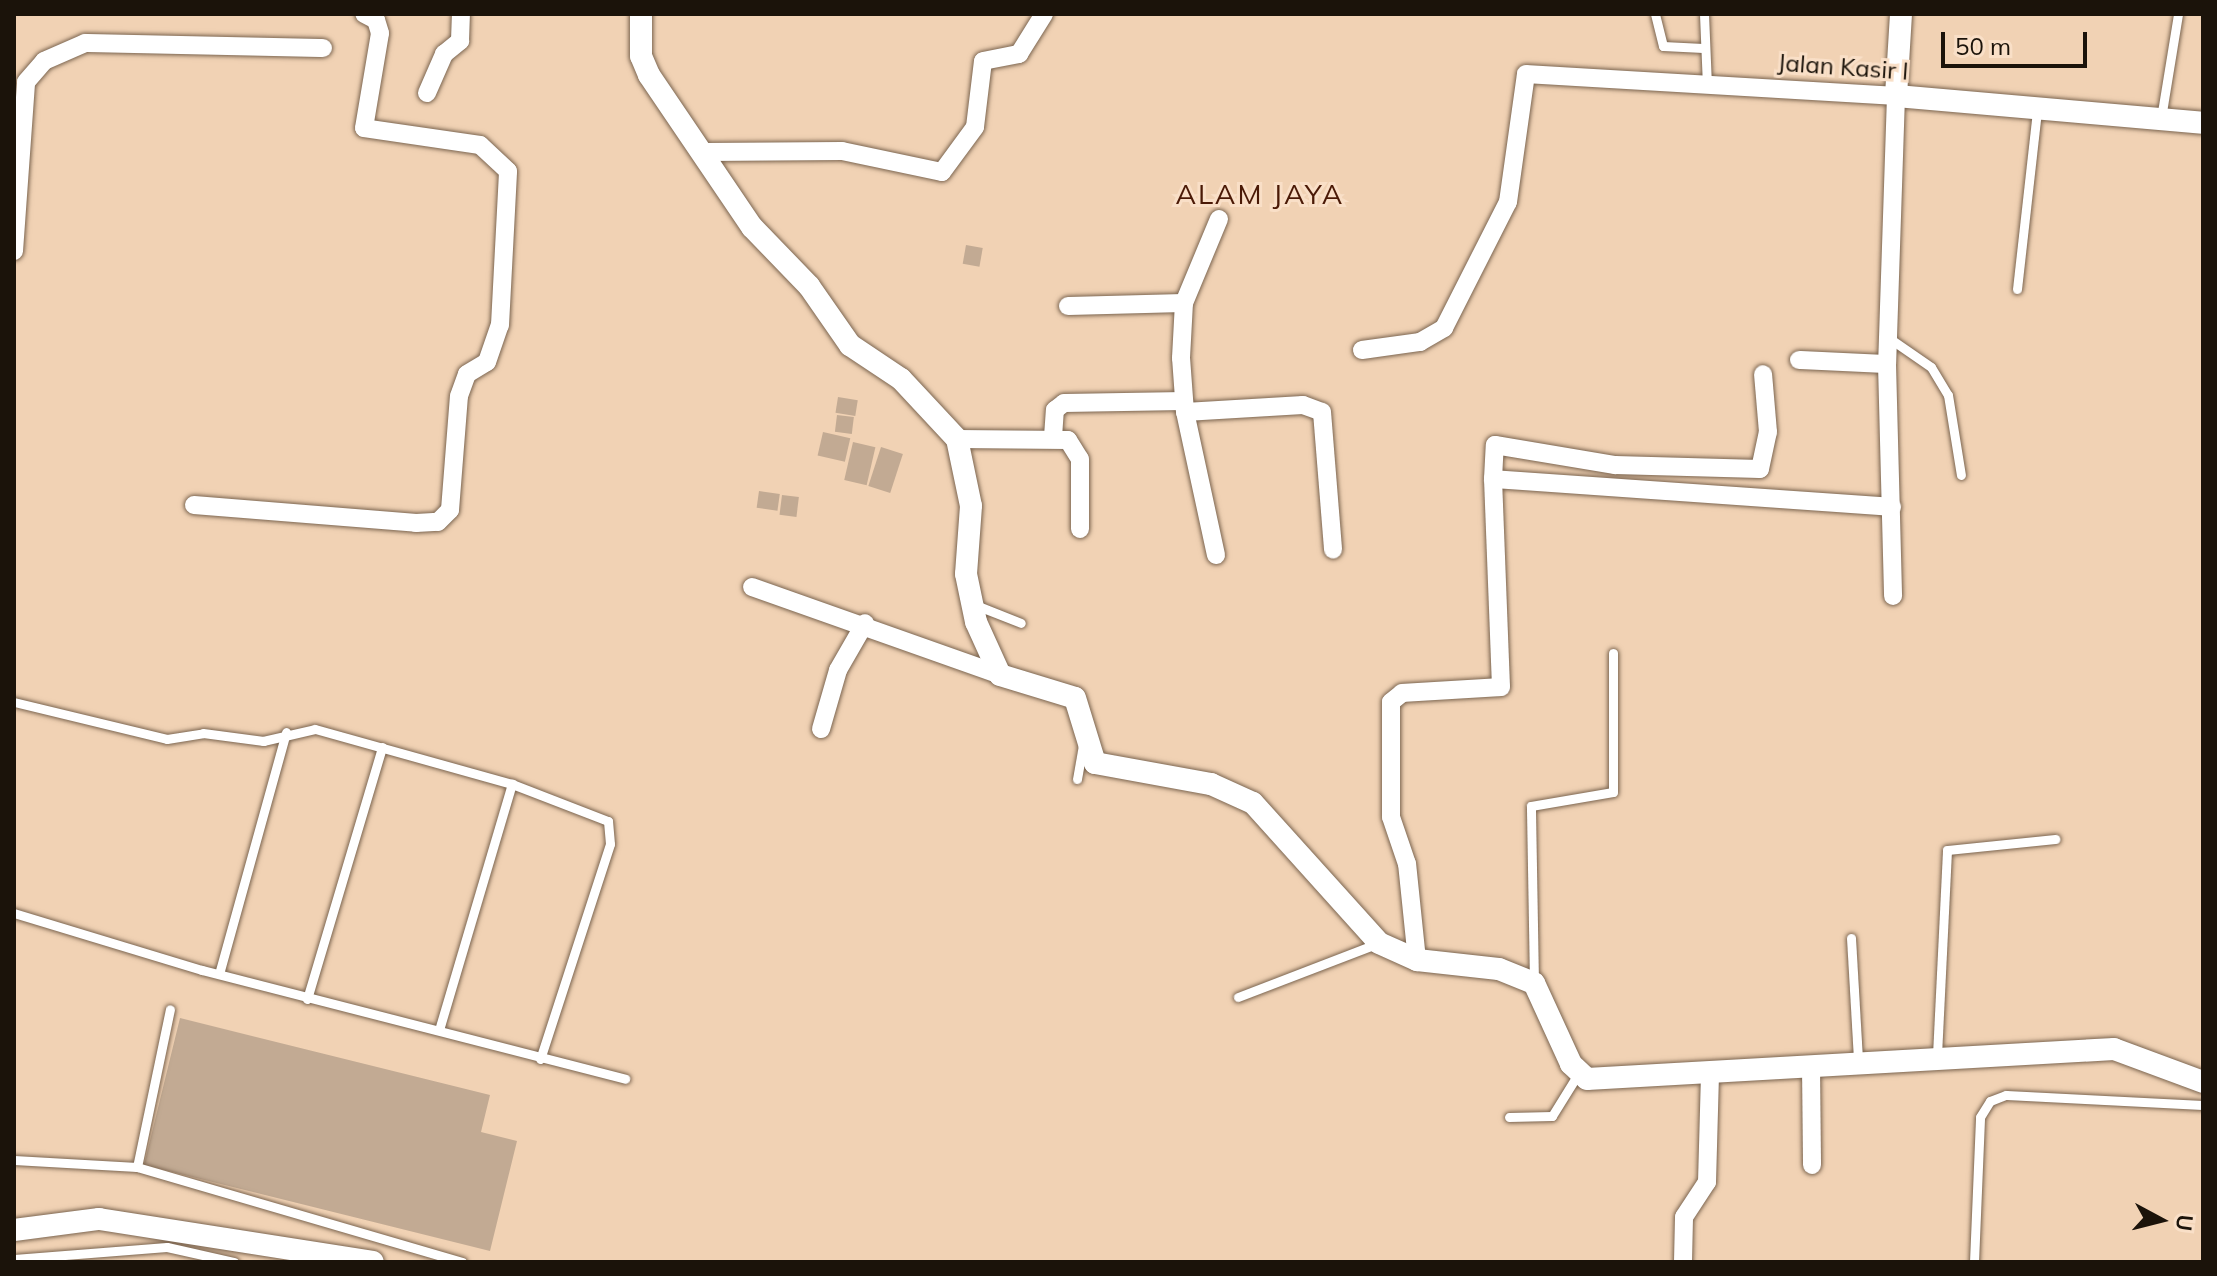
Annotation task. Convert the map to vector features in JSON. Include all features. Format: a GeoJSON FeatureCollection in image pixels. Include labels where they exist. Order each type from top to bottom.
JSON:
{"type":"FeatureCollection","features":[{"type":"Feature","properties":{"kind":"street"},"geometry":{"type":"LineString","coordinates":[[194,505],[416,523],[438,522],[450,510],[459,396],[467,374],[487,362],[500,325],[508,171],[480,145],[364,128],[380,33],[364,14]]}},
{"type":"Feature","properties":{"kind":"street"},"geometry":{"type":"LineString","coordinates":[[641,14],[641,56],[649,75],[705,152],[752,227],[809,286],[850,345],[901,379],[957,439],[971,506],[969,598],[1000,675]]}},
{"type":"Feature","properties":{"kind":"street"},"geometry":{"type":"LineString","coordinates":[[705,152],[859,153],[946,170],[975,127],[983,61],[1019,54],[1044,14]]}},
{"type":"Feature","properties":{"kind":"street"},"geometry":{"type":"LineString","coordinates":[[1893,596],[1887,364],[1901,14]]}},
{"type":"Feature","properties":{"kind":"street"},"geometry":{"type":"LineString","coordinates":[[427,93],[444,54],[460,41],[459,15]]}},
{"type":"Feature","properties":{"kind":"street"},"geometry":{"type":"LineString","coordinates":[[14,251],[20,90],[34,68],[75,44],[323,48]]}},
{"type":"Feature","properties":{"kind":"street","name":"Jalan Kasir I"},"geometry":{"type":"LineString","coordinates":[[1362,350],[1420,342],[1444,328],[1508,202],[1526,74],[1896,96],[2203,123]]}},
{"type":"Feature","properties":{"kind":"street"},"geometry":{"type":"LineString","coordinates":[[1216,555],[1184,407],[1184,303],[1219,219]]}},
{"type":"Feature","properties":{"kind":"street"},"geometry":{"type":"LineString","coordinates":[[1068,306],[1184,303]]}},
{"type":"Feature","properties":{"kind":"street"},"geometry":{"type":"LineString","coordinates":[[1799,360],[1887,364]]}},
{"type":"Feature","properties":{"kind":"street"},"geometry":{"type":"LineString","coordinates":[[1417,960],[1407,864],[1391,817],[1391,702],[1402,693],[1501,687],[1493,479],[1495,445],[1615,465],[1760,469],[1768,432],[1763,374]]}},
{"type":"Feature","properties":{"kind":"street"},"geometry":{"type":"LineString","coordinates":[[1053,437],[1055,410],[1064,403],[1184,407],[1303,405],[1322,412],[1333,550]]}},
{"type":"Feature","properties":{"kind":"street"},"geometry":{"type":"LineString","coordinates":[[957,439],[1053,437],[1077,447],[1080,529]]}},
{"type":"Feature","properties":{"kind":"street"},"geometry":{"type":"LineString","coordinates":[[1493,479],[1892,507]]}},
{"type":"Feature","properties":{"kind":"street"},"geometry":{"type":"LineString","coordinates":[[752,587],[865,623],[894,641],[1072,695],[1092,759],[1105,768],[1211,784],[1253,803],[1379,943],[1417,960],[1499,969],[1534,983],[1578,1074],[1602,1081],[1937,1055],[2114,1049],[2203,1082]]}},
{"type":"Feature","properties":{"kind":"street"},"geometry":{"type":"LineString","coordinates":[[821,729],[838,670],[865,623]]}},
{"type":"Feature","properties":{"kind":"street"},"geometry":{"type":"LineString","coordinates":[[1811,1066],[1812,1165]]}},
{"type":"Feature","properties":{"kind":"street"},"geometry":{"type":"LineString","coordinates":[[1683,1262],[1684,1217],[1707,1182],[1710,1074]]}},
{"type":"Feature","properties":{"kind":"street"},"geometry":{"type":"LineString","coordinates":[[14,1230],[99,1219],[294,1254],[373,1262]]}},
{"type":"Feature","properties":{"kind":"lane"},"geometry":{"type":"LineString","coordinates":[[1655,14],[1663,46],[1703,48]]}},
{"type":"Feature","properties":{"kind":"lane"},"geometry":{"type":"LineString","coordinates":[[1704,14],[1703,48],[1707,86]]}},
{"type":"Feature","properties":{"kind":"lane"},"geometry":{"type":"LineString","coordinates":[[2161,118],[2178,14]]}},
{"type":"Feature","properties":{"kind":"lane"},"geometry":{"type":"LineString","coordinates":[[2017,289],[2037,110]]}},
{"type":"Feature","properties":{"kind":"lane"},"geometry":{"type":"LineString","coordinates":[[1889,338],[1931,367],[1948,395],[1961,475]]}},
{"type":"Feature","properties":{"kind":"lane"},"geometry":{"type":"LineString","coordinates":[[969,598],[1021,623]]}},
{"type":"Feature","properties":{"kind":"lane"},"geometry":{"type":"LineString","coordinates":[[1534,983],[1529,811],[1543,799],[1613,792],[1613,653]]}},
{"type":"Feature","properties":{"kind":"lane"},"geometry":{"type":"LineString","coordinates":[[14,702],[167,739],[203,733],[263,741],[286,732],[315,729],[512,784],[608,821],[611,832],[540,1059]]}},
{"type":"Feature","properties":{"kind":"lane"},"geometry":{"type":"LineString","coordinates":[[219,974],[286,732]]}},
{"type":"Feature","properties":{"kind":"lane"},"geometry":{"type":"LineString","coordinates":[[1077,779],[1084,738]]}},
{"type":"Feature","properties":{"kind":"lane"},"geometry":{"type":"LineString","coordinates":[[307,999],[382,747]]}},
{"type":"Feature","properties":{"kind":"lane"},"geometry":{"type":"LineString","coordinates":[[439,1030],[512,784]]}},
{"type":"Feature","properties":{"kind":"lane"},"geometry":{"type":"LineString","coordinates":[[1937,1055],[1947,850],[2055,839]]}},
{"type":"Feature","properties":{"kind":"lane"},"geometry":{"type":"LineString","coordinates":[[14,913],[307,999],[625,1079]]}},
{"type":"Feature","properties":{"kind":"lane"},"geometry":{"type":"LineString","coordinates":[[1851,938],[1858,1061]]}},
{"type":"Feature","properties":{"kind":"lane"},"geometry":{"type":"LineString","coordinates":[[1238,997],[1379,943]]}},
{"type":"Feature","properties":{"kind":"lane"},"geometry":{"type":"LineString","coordinates":[[137,1167],[170,1009]]}},
{"type":"Feature","properties":{"kind":"lane"},"geometry":{"type":"LineString","coordinates":[[1509,1117],[1552,1116],[1578,1074]]}},
{"type":"Feature","properties":{"kind":"lane"},"geometry":{"type":"LineString","coordinates":[[1974,1262],[1980,1117],[1990,1101],[2006,1095],[2203,1105]]}},
{"type":"Feature","properties":{"kind":"lane"},"geometry":{"type":"LineString","coordinates":[[14,1160],[137,1167],[462,1262]]}},
{"type":"Feature","properties":{"kind":"lane"},"geometry":{"type":"LineString","coordinates":[[14,1259],[167,1247],[234,1262]]}},
{"type":"Feature","properties":{"kind":"shaded area"},"geometry":{"type":"Polygon","coordinates":[[[14,14],[2203,14],[2203,1262],[14,1262],[14,14]]]}},
{"type":"Feature","properties":{"kind":"building"},"geometry":{"type":"Polygon","coordinates":[[[966,245],[983,248],[979,267],[963,264],[966,245]]]}},
{"type":"Feature","properties":{"kind":"building"},"geometry":{"type":"Polygon","coordinates":[[[838,397],[858,400],[855,416],[835,413],[838,397]]]}},
{"type":"Feature","properties":{"kind":"building"},"geometry":{"type":"Polygon","coordinates":[[[837,415],[854,417],[852,434],[835,432],[837,415]]]}},
{"type":"Feature","properties":{"kind":"building"},"geometry":{"type":"Polygon","coordinates":[[[823,432],[850,438],[845,462],[818,455],[823,432]]]}},
{"type":"Feature","properties":{"kind":"building"},"geometry":{"type":"Polygon","coordinates":[[[853,442],[875,447],[867,485],[844,480],[853,442]]]}},
{"type":"Feature","properties":{"kind":"building"},"geometry":{"type":"Polygon","coordinates":[[[881,447],[903,454],[890,493],[868,486],[881,447]]]}},
{"type":"Feature","properties":{"kind":"building"},"geometry":{"type":"Polygon","coordinates":[[[759,491],[780,494],[777,511],[757,508],[759,491]]]}},
{"type":"Feature","properties":{"kind":"building"},"geometry":{"type":"Polygon","coordinates":[[[782,495],[799,497],[796,517],[780,515],[782,495]]]}},
{"type":"Feature","properties":{"kind":"building"},"geometry":{"type":"Polygon","coordinates":[[[180,1018],[490,1095],[481,1132],[517,1141],[490,1251],[144,1165],[180,1018]]]}},
{"type":"Feature","properties":{"kind":"district","name":"ALAM JAYA"},"geometry":{"type":"Point","coordinates":[1260,194]}}]}
